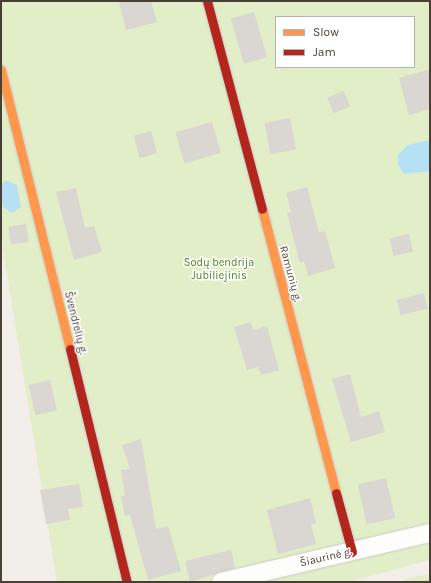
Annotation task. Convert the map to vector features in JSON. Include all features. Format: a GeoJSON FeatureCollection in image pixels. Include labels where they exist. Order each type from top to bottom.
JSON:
{"type":"FeatureCollection","features":[{"type":"Feature","properties":{"kind":"street","name":"Ramunių g."},"geometry":{"type":"LineString","coordinates":[[207,1],[352,552]]}},
{"type":"Feature","properties":{"kind":"street","name":"Švendrelių g."},"geometry":{"type":"LineString","coordinates":[[1,70],[127,582]]}},
{"type":"Feature","properties":{"kind":"street","name":"Šiaurinė g."},"geometry":{"type":"LineString","coordinates":[[221,582],[430,533]]}},
{"type":"Feature","properties":{"kind":"green space","name":"Sodų bendrija Jubiliejinis"},"geometry":{"type":"Polygon","coordinates":[[[1,1],[430,1],[430,560],[348,582],[57,582],[1,238],[1,1]]]}},
{"type":"Feature","properties":{"kind":"green space"},"geometry":{"type":"Polygon","coordinates":[[[430,574],[430,582],[405,582],[404,579],[430,574]]]}},
{"type":"Feature","properties":{"kind":"water"},"geometry":{"type":"Polygon","coordinates":[[[430,140],[430,171],[404,174],[398,165],[398,155],[408,145],[430,140]]]}},
{"type":"Feature","properties":{"kind":"water"},"geometry":{"type":"Polygon","coordinates":[[[5,180],[17,185],[21,207],[12,213],[3,207],[1,200],[1,186],[5,180]]]}},
{"type":"Feature","properties":{"kind":"building"},"geometry":{"type":"Polygon","coordinates":[[[119,1],[151,1],[157,22],[126,30],[119,1]]]}},
{"type":"Feature","properties":{"kind":"building"},"geometry":{"type":"Polygon","coordinates":[[[254,12],[267,57],[244,64],[231,19],[254,12]]]}},
{"type":"Feature","properties":{"kind":"building"},"geometry":{"type":"Polygon","coordinates":[[[430,69],[430,109],[409,115],[399,78],[430,69]]]}},
{"type":"Feature","properties":{"kind":"building"},"geometry":{"type":"Polygon","coordinates":[[[344,91],[350,107],[333,113],[327,97],[344,91]]]}},
{"type":"Feature","properties":{"kind":"building"},"geometry":{"type":"Polygon","coordinates":[[[290,118],[296,149],[271,154],[264,123],[290,118]]]}},
{"type":"Feature","properties":{"kind":"building"},"geometry":{"type":"Polygon","coordinates":[[[212,122],[221,153],[184,163],[175,132],[212,122]]]}},
{"type":"Feature","properties":{"kind":"building"},"geometry":{"type":"Polygon","coordinates":[[[151,131],[157,153],[140,158],[134,136],[151,131]]]}},
{"type":"Feature","properties":{"kind":"building"},"geometry":{"type":"Polygon","coordinates":[[[307,187],[319,232],[325,231],[335,268],[308,276],[304,261],[300,263],[287,213],[291,212],[286,193],[307,187]]]}},
{"type":"Feature","properties":{"kind":"building"},"geometry":{"type":"Polygon","coordinates":[[[76,188],[85,228],[94,226],[102,252],[74,260],[56,192],[76,188]]]}},
{"type":"Feature","properties":{"kind":"building"},"geometry":{"type":"Polygon","coordinates":[[[26,224],[29,242],[11,245],[8,227],[26,224]]]}},
{"type":"Feature","properties":{"kind":"building"},"geometry":{"type":"Polygon","coordinates":[[[409,234],[413,252],[394,256],[390,238],[409,234]]]}},
{"type":"Feature","properties":{"kind":"building"},"geometry":{"type":"Polygon","coordinates":[[[424,293],[428,309],[401,315],[397,300],[424,293]]]}},
{"type":"Feature","properties":{"kind":"building"},"geometry":{"type":"Polygon","coordinates":[[[251,322],[253,330],[267,326],[279,370],[261,375],[258,367],[247,370],[234,327],[251,322]]]}},
{"type":"Feature","properties":{"kind":"building"},"geometry":{"type":"Polygon","coordinates":[[[350,374],[361,417],[379,411],[385,432],[351,442],[332,379],[350,374]]]}},
{"type":"Feature","properties":{"kind":"building"},"geometry":{"type":"Polygon","coordinates":[[[50,380],[57,410],[36,415],[29,385],[50,380]]]}},
{"type":"Feature","properties":{"kind":"building"},"geometry":{"type":"Polygon","coordinates":[[[141,439],[156,529],[168,526],[181,571],[148,580],[130,515],[125,516],[121,496],[125,496],[121,470],[130,469],[122,445],[141,439]]]}},
{"type":"Feature","properties":{"kind":"building"},"geometry":{"type":"Polygon","coordinates":[[[386,478],[395,518],[367,524],[358,485],[386,478]]]}},
{"type":"Feature","properties":{"kind":"building"},"geometry":{"type":"Polygon","coordinates":[[[79,484],[83,507],[68,509],[70,520],[46,524],[40,490],[79,484]]]}},
{"type":"Feature","properties":{"kind":"building"},"geometry":{"type":"Polygon","coordinates":[[[310,498],[316,523],[311,525],[316,544],[278,554],[267,510],[310,498]]]}},
{"type":"Feature","properties":{"kind":"building"},"geometry":{"type":"Polygon","coordinates":[[[231,550],[235,568],[190,582],[185,561],[231,550]]]}},
{"type":"Feature","properties":{"kind":"traffic: slow"},"geometry":{"type":"LineString","coordinates":[[1,70],[70,349]]}},
{"type":"Feature","properties":{"kind":"traffic: slow"},"geometry":{"type":"LineString","coordinates":[[262,209],[336,493]]}},
{"type":"Feature","properties":{"kind":"traffic: jam"},"geometry":{"type":"LineString","coordinates":[[207,1],[262,209]]}},
{"type":"Feature","properties":{"kind":"traffic: jam"},"geometry":{"type":"LineString","coordinates":[[70,349],[127,582]]}},
{"type":"Feature","properties":{"kind":"traffic: jam"},"geometry":{"type":"LineString","coordinates":[[336,493],[352,552]]}}]}
